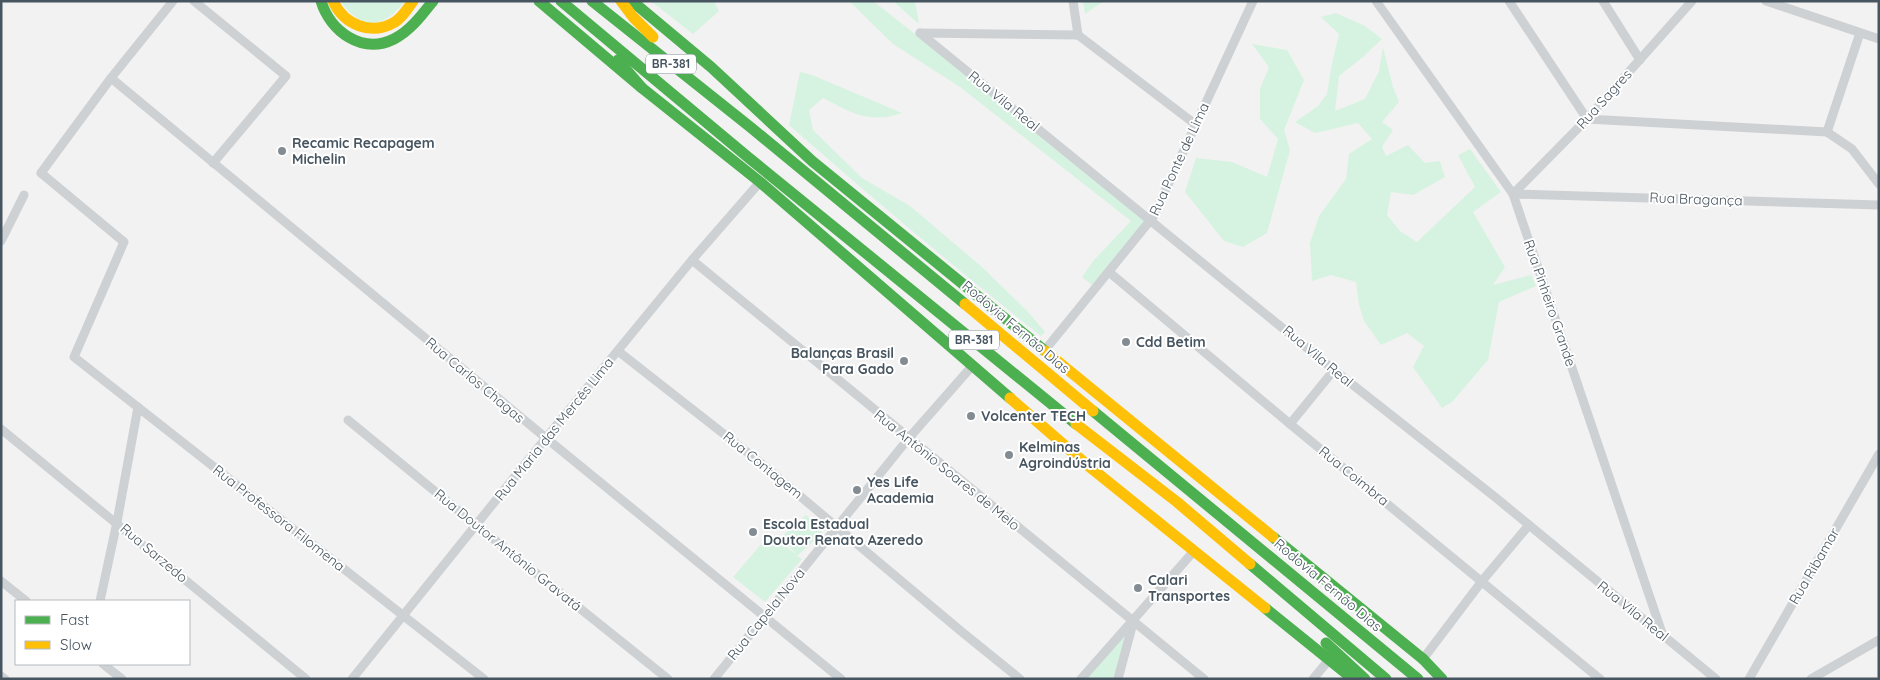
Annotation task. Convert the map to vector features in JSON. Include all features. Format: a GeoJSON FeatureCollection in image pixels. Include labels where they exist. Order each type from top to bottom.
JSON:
{"type":"FeatureCollection","features":[{"type":"Feature","properties":{"kind":"main road"},"geometry":{"type":"LineString","coordinates":[[320,1],[322,9],[331,22],[348,38],[361,43],[385,43],[394,39],[414,22],[433,1]]}},
{"type":"Feature","properties":{"kind":"main road"},"geometry":{"type":"LineString","coordinates":[[333,1],[335,8],[342,18],[353,25],[365,28],[381,28],[397,21],[413,1]]}},
{"type":"Feature","properties":{"kind":"main road","name":"BR-381"},"geometry":{"type":"LineString","coordinates":[[540,1],[642,88],[760,182],[1086,464],[1328,661],[1353,679]]}},
{"type":"Feature","properties":{"kind":"main road","name":"BR-381"},"geometry":{"type":"LineString","coordinates":[[561,1],[892,274],[1091,436],[1176,502],[1386,679]]}},
{"type":"Feature","properties":{"kind":"main road","name":"Rodovia Fernão Dias"},"geometry":{"type":"LineString","coordinates":[[592,1],[753,129],[1418,679]]}},
{"type":"Feature","properties":{"kind":"main road"},"geometry":{"type":"LineString","coordinates":[[621,1],[632,17],[753,129]]}},
{"type":"Feature","properties":{"kind":"main road","name":"Rodovia Fernão Dias"},"geometry":{"type":"LineString","coordinates":[[632,1],[711,67],[812,161],[1045,350],[1250,520],[1423,659]]}},
{"type":"Feature","properties":{"kind":"main road"},"geometry":{"type":"LineString","coordinates":[[577,15],[642,88]]}},
{"type":"Feature","properties":{"kind":"main road"},"geometry":{"type":"LineString","coordinates":[[1176,502],[1202,532],[1365,679]]}},
{"type":"Feature","properties":{"kind":"main road","name":"BR-381"},"geometry":{"type":"LineString","coordinates":[[1423,659],[1442,679]]}},
{"type":"Feature","properties":{"kind":"street"},"geometry":{"type":"LineString","coordinates":[[112,78],[173,1]]}},
{"type":"Feature","properties":{"kind":"street"},"geometry":{"type":"LineString","coordinates":[[194,1],[286,76],[213,163]]}},
{"type":"Feature","properties":{"kind":"street"},"geometry":{"type":"LineString","coordinates":[[1073,1],[1078,35],[1195,124]]}},
{"type":"Feature","properties":{"kind":"street","name":"Rua Ponte de Lima"},"geometry":{"type":"LineString","coordinates":[[1045,350],[1151,220],[1253,1]]}},
{"type":"Feature","properties":{"kind":"street","name":"Rua Pinheiro Grande"},"geometry":{"type":"LineString","coordinates":[[1376,1],[1513,194],[1663,636]]}},
{"type":"Feature","properties":{"kind":"street"},"geometry":{"type":"LineString","coordinates":[[1509,1],[1587,119],[1827,132],[1852,150],[1879,184]]}},
{"type":"Feature","properties":{"kind":"street"},"geometry":{"type":"LineString","coordinates":[[1603,1],[1640,60]]}},
{"type":"Feature","properties":{"kind":"street","name":"Rua Sagres"},"geometry":{"type":"LineString","coordinates":[[1513,194],[1587,119],[1692,1]]}},
{"type":"Feature","properties":{"kind":"street"},"geometry":{"type":"LineString","coordinates":[[1766,1],[1879,39]]}},
{"type":"Feature","properties":{"kind":"street","name":"Rua Vila Real"},"geometry":{"type":"LineString","coordinates":[[1078,35],[920,33],[1334,370],[1529,525],[1716,679]]}},
{"type":"Feature","properties":{"kind":"street"},"geometry":{"type":"LineString","coordinates":[[1827,132],[1860,33]]}},
{"type":"Feature","properties":{"kind":"street","name":"Rua Carlos Chagas"},"geometry":{"type":"LineString","coordinates":[[112,78],[546,438],[841,679]]}},
{"type":"Feature","properties":{"kind":"street","name":"Rua Professora Filomena"},"geometry":{"type":"LineString","coordinates":[[112,78],[41,173],[124,242],[74,357],[484,679]]}},
{"type":"Feature","properties":{"kind":"street","name":"Rua Maria das Mercês Lima"},"geometry":{"type":"LineString","coordinates":[[352,679],[692,260],[760,182]]}},
{"type":"Feature","properties":{"kind":"street","name":"Rua Bragança"},"geometry":{"type":"LineString","coordinates":[[1513,194],[1879,205]]}},
{"type":"Feature","properties":{"kind":"street"},"geometry":{"type":"LineString","coordinates":[[1,241],[24,195]]}},
{"type":"Feature","properties":{"kind":"street","name":"Rua Antônio Soares de Melo"},"geometry":{"type":"LineString","coordinates":[[692,260],[908,439],[1134,620],[1204,679]]}},
{"type":"Feature","properties":{"kind":"street","name":"Rua Coimbra"},"geometry":{"type":"LineString","coordinates":[[1109,272],[1290,424],[1600,679]]}},
{"type":"Feature","properties":{"kind":"street","name":"Rua Contagem"},"geometry":{"type":"LineString","coordinates":[[618,351],[749,454],[1020,679]]}},
{"type":"Feature","properties":{"kind":"street","name":"Rua Capela Nova"},"geometry":{"type":"LineString","coordinates":[[714,679],[908,439],[973,365]]}},
{"type":"Feature","properties":{"kind":"street"},"geometry":{"type":"LineString","coordinates":[[1290,424],[1334,370]]}},
{"type":"Feature","properties":{"kind":"street"},"geometry":{"type":"LineString","coordinates":[[100,600],[138,407]]}},
{"type":"Feature","properties":{"kind":"street","name":"Rua Doutor Antônio Gravatá"},"geometry":{"type":"LineString","coordinates":[[348,420],[668,679]]}},
{"type":"Feature","properties":{"kind":"street","name":"Rua Sarzedo"},"geometry":{"type":"LineString","coordinates":[[1,429],[117,522],[306,679]]}},
{"type":"Feature","properties":{"kind":"street","name":"Rua Ribamar"},"geometry":{"type":"LineString","coordinates":[[1749,679],[1879,454]]}},
{"type":"Feature","properties":{"kind":"street"},"geometry":{"type":"LineString","coordinates":[[1423,659],[1482,581],[1529,525]]}},
{"type":"Feature","properties":{"kind":"street"},"geometry":{"type":"LineString","coordinates":[[1081,679],[1194,551]]}},
{"type":"Feature","properties":{"kind":"street"},"geometry":{"type":"LineString","coordinates":[[1,581],[25,600]]}},
{"type":"Feature","properties":{"kind":"street"},"geometry":{"type":"LineString","coordinates":[[1118,679],[1134,620]]}},
{"type":"Feature","properties":{"kind":"street"},"geometry":{"type":"LineString","coordinates":[[1810,679],[1879,640]]}},
{"type":"Feature","properties":{"kind":"street"},"geometry":{"type":"LineString","coordinates":[[1312,679],[1328,661]]}},
{"type":"Feature","properties":{"kind":"street"},"geometry":{"type":"LineString","coordinates":[[104,665],[122,679]]}},
{"type":"Feature","properties":{"kind":"street"},"geometry":{"type":"LineString","coordinates":[[1,676],[5,679]]}},
{"type":"Feature","properties":{"kind":"green space"},"geometry":{"type":"Polygon","coordinates":[[[341,1],[405,1],[384,20],[372,23],[365,22],[354,16],[341,1]]]}},
{"type":"Feature","properties":{"kind":"green space"},"geometry":{"type":"Polygon","coordinates":[[[651,1],[714,1],[719,11],[693,34],[651,1]]]}},
{"type":"Feature","properties":{"kind":"green space"},"geometry":{"type":"Polygon","coordinates":[[[849,1],[873,1],[1148,217],[1093,286],[1082,277],[1094,260],[1131,221],[960,87],[893,44],[849,1]]]}},
{"type":"Feature","properties":{"kind":"green space"},"geometry":{"type":"Polygon","coordinates":[[[893,1],[915,1],[919,24],[893,1]]]}},
{"type":"Feature","properties":{"kind":"green space"},"geometry":{"type":"Polygon","coordinates":[[[1083,1],[1104,1],[1085,14],[1083,1]]]}},
{"type":"Feature","properties":{"kind":"green space"},"geometry":{"type":"Polygon","coordinates":[[[1336,13],[1365,26],[1382,39],[1339,76],[1335,111],[1365,99],[1379,71],[1383,47],[1393,87],[1399,102],[1382,122],[1393,130],[1382,147],[1386,156],[1408,145],[1425,163],[1440,161],[1445,177],[1413,195],[1391,192],[1387,215],[1400,231],[1417,242],[1475,187],[1458,155],[1470,149],[1501,192],[1473,212],[1505,267],[1493,285],[1531,275],[1536,286],[1499,302],[1488,360],[1452,402],[1442,408],[1413,367],[1424,346],[1407,333],[1381,345],[1364,321],[1359,305],[1356,282],[1331,275],[1312,281],[1310,243],[1319,216],[1346,179],[1349,154],[1372,139],[1358,123],[1315,133],[1295,122],[1318,106],[1327,94],[1339,34],[1321,17],[1336,13]]]}},
{"type":"Feature","properties":{"kind":"green space"},"geometry":{"type":"Polygon","coordinates":[[[1252,44],[1287,50],[1304,80],[1284,130],[1290,150],[1267,233],[1243,247],[1224,241],[1185,192],[1196,158],[1232,162],[1267,177],[1278,139],[1260,119],[1260,89],[1269,67],[1252,44]]]}},
{"type":"Feature","properties":{"kind":"green space"},"geometry":{"type":"Polygon","coordinates":[[[800,72],[812,75],[902,113],[870,117],[852,112],[823,98],[809,110],[813,130],[862,178],[910,206],[982,267],[1028,312],[1045,332],[1041,336],[914,232],[789,125],[800,72]]]}},
{"type":"Feature","properties":{"kind":"green space"},"geometry":{"type":"Polygon","coordinates":[[[806,515],[823,533],[797,556],[802,559],[765,602],[733,577],[770,534],[797,555],[781,537],[806,515]]]}},
{"type":"Feature","properties":{"kind":"green space"},"geometry":{"type":"Polygon","coordinates":[[[1128,631],[1115,679],[1086,679],[1128,631]]]}},
{"type":"Feature","properties":{"kind":"traffic: fast"},"geometry":{"type":"LineString","coordinates":[[321,1],[325,12],[340,30],[359,42],[370,44],[382,43],[400,36],[433,1]]}},
{"type":"Feature","properties":{"kind":"traffic: fast"},"geometry":{"type":"LineString","coordinates":[[539,1],[642,88],[760,182],[1010,398]]}},
{"type":"Feature","properties":{"kind":"traffic: fast"},"geometry":{"type":"LineString","coordinates":[[561,1],[749,158],[1076,424]]}},
{"type":"Feature","properties":{"kind":"traffic: fast"},"geometry":{"type":"LineString","coordinates":[[592,1],[749,126],[965,304]]}},
{"type":"Feature","properties":{"kind":"traffic: fast"},"geometry":{"type":"LineString","coordinates":[[632,1],[711,67],[812,161],[1045,351]]}},
{"type":"Feature","properties":{"kind":"traffic: fast"},"geometry":{"type":"LineString","coordinates":[[618,60],[642,88]]}},
{"type":"Feature","properties":{"kind":"traffic: fast"},"geometry":{"type":"LineString","coordinates":[[1093,411],[1418,679]]}},
{"type":"Feature","properties":{"kind":"traffic: fast"},"geometry":{"type":"LineString","coordinates":[[1273,537],[1423,659]]}},
{"type":"Feature","properties":{"kind":"traffic: fast"},"geometry":{"type":"LineString","coordinates":[[1250,564],[1386,679]]}},
{"type":"Feature","properties":{"kind":"traffic: fast"},"geometry":{"type":"LineString","coordinates":[[1265,608],[1353,679]]}},
{"type":"Feature","properties":{"kind":"traffic: fast"},"geometry":{"type":"LineString","coordinates":[[1326,643],[1365,679]]}},
{"type":"Feature","properties":{"kind":"traffic: fast"},"geometry":{"type":"LineString","coordinates":[[1423,659],[1442,679]]}},
{"type":"Feature","properties":{"kind":"traffic: slow"},"geometry":{"type":"LineString","coordinates":[[333,1],[351,22],[368,28],[377,28],[395,22],[413,1]]}},
{"type":"Feature","properties":{"kind":"traffic: slow"},"geometry":{"type":"LineString","coordinates":[[621,1],[633,17],[653,37]]}},
{"type":"Feature","properties":{"kind":"traffic: slow"},"geometry":{"type":"LineString","coordinates":[[965,304],[1093,411]]}},
{"type":"Feature","properties":{"kind":"traffic: slow"},"geometry":{"type":"LineString","coordinates":[[1045,351],[1273,537]]}},
{"type":"Feature","properties":{"kind":"traffic: slow"},"geometry":{"type":"LineString","coordinates":[[1010,398],[1086,464],[1265,608]]}},
{"type":"Feature","properties":{"kind":"traffic: slow"},"geometry":{"type":"LineString","coordinates":[[1076,424],[1177,502],[1250,564]]}},
{"type":"Feature","properties":{"kind":"place","name":"Recamic Recapagem Michelin"},"geometry":{"type":"Point","coordinates":[282,151]}},
{"type":"Feature","properties":{"kind":"place","name":"Cdd Betim"},"geometry":{"type":"Point","coordinates":[1126,342]}},
{"type":"Feature","properties":{"kind":"place","name":"Balanças Brasil Para Gado"},"geometry":{"type":"Point","coordinates":[904,361]}},
{"type":"Feature","properties":{"kind":"place","name":"Volcenter TECH"},"geometry":{"type":"Point","coordinates":[971,416]}},
{"type":"Feature","properties":{"kind":"place","name":"Kelminas Agroindústria"},"geometry":{"type":"Point","coordinates":[1009,455]}},
{"type":"Feature","properties":{"kind":"place","name":"Yes Life Academia"},"geometry":{"type":"Point","coordinates":[857,490]}},
{"type":"Feature","properties":{"kind":"place","name":"Escola Estadual Doutor Renato Azeredo"},"geometry":{"type":"Point","coordinates":[753,532]}},
{"type":"Feature","properties":{"kind":"place","name":"Calari Transportes"},"geometry":{"type":"Point","coordinates":[1138,588]}}]}
